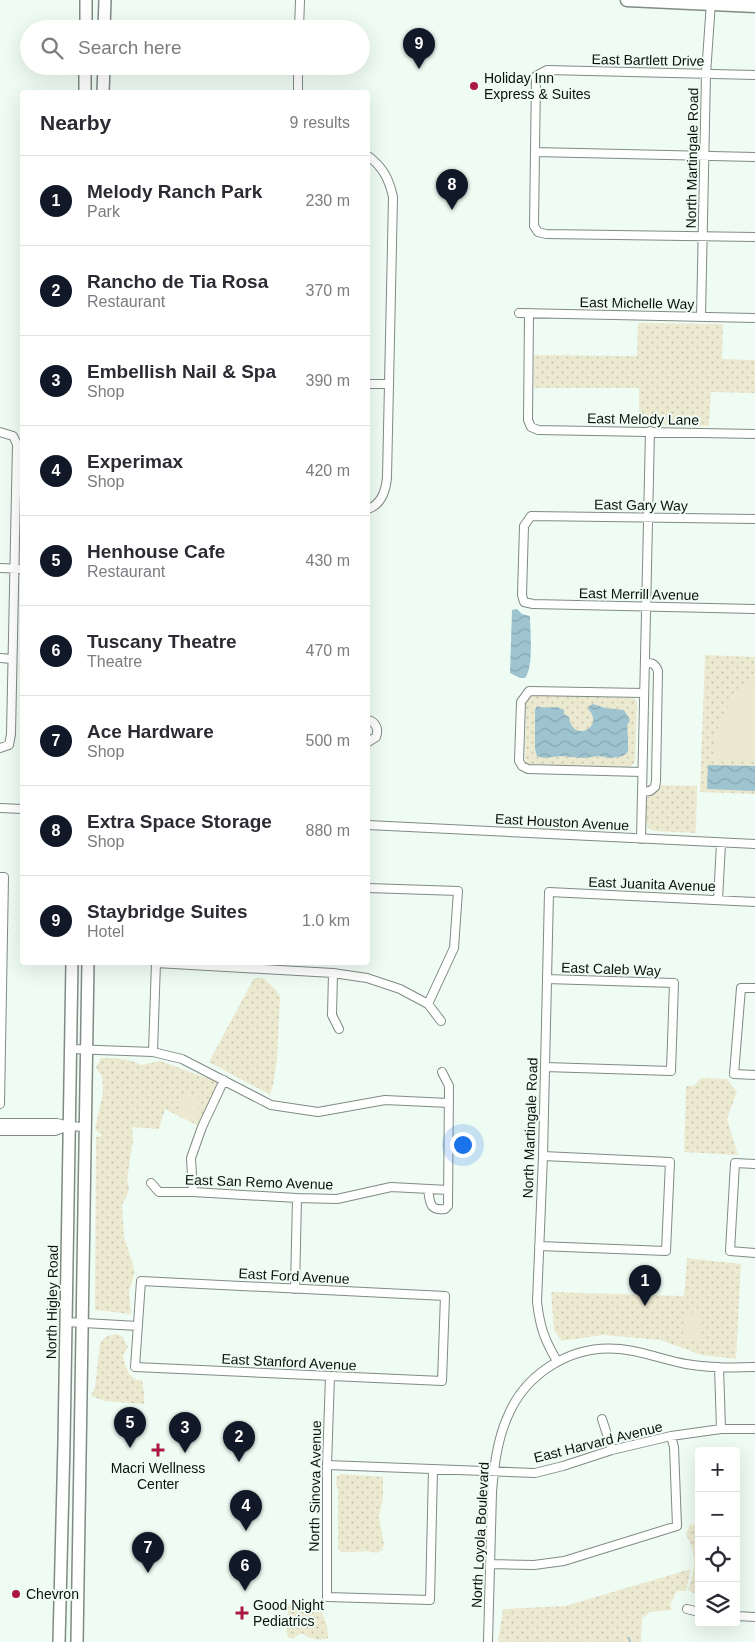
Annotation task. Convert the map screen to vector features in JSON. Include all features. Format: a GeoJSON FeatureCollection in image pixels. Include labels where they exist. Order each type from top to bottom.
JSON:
{"type":"FeatureCollection","features":[{"type":"Feature","properties":{"kind":"main road"},"geometry":{"type":"LineString","coordinates":[[86,0],[86,20]]}},
{"type":"Feature","properties":{"kind":"main road"},"geometry":{"type":"LineString","coordinates":[[104,20],[105,0]]}},
{"type":"Feature","properties":{"kind":"main road"},"geometry":{"type":"LineString","coordinates":[[627,0],[711,2],[755,6]]}},
{"type":"Feature","properties":{"kind":"main road"},"geometry":{"type":"LineString","coordinates":[[85,75],[85,90]]}},
{"type":"Feature","properties":{"kind":"main road"},"geometry":{"type":"LineString","coordinates":[[103,90],[104,75]]}},
{"type":"Feature","properties":{"kind":"main road","name":"North Higley Road"},"geometry":{"type":"LineString","coordinates":[[59,1642],[72,965]]}},
{"type":"Feature","properties":{"kind":"main road"},"geometry":{"type":"LineString","coordinates":[[77,1642],[88,965]]}},
{"type":"Feature","properties":{"kind":"main road"},"geometry":{"type":"LineString","coordinates":[[64,1442],[81,1442]]}},
{"type":"Feature","properties":{"kind":"street"},"geometry":{"type":"LineString","coordinates":[[299,20],[300,0]]}},
{"type":"Feature","properties":{"kind":"street","name":"North Martingale Road"},"geometry":{"type":"LineString","coordinates":[[701,317],[706,74],[711,2]]}},
{"type":"Feature","properties":{"kind":"street","name":"East Bartlett Drive"},"geometry":{"type":"LineString","coordinates":[[535,152],[536,76],[547,70],[755,75]]}},
{"type":"Feature","properties":{"kind":"street"},"geometry":{"type":"LineString","coordinates":[[298,75],[298,90]]}},
{"type":"Feature","properties":{"kind":"street"},"geometry":{"type":"LineString","coordinates":[[755,157],[535,152],[534,226],[538,232],[546,234],[755,237]]}},
{"type":"Feature","properties":{"kind":"street"},"geometry":{"type":"LineString","coordinates":[[370,157],[385,173],[393,197],[386,491],[381,499],[370,508]]}},
{"type":"Feature","properties":{"kind":"street","name":"East Michelle Way"},"geometry":{"type":"LineString","coordinates":[[519,313],[755,318]]}},
{"type":"Feature","properties":{"kind":"street","name":"East Melody Lane"},"geometry":{"type":"LineString","coordinates":[[529,313],[528,420],[531,427],[538,430],[755,434]]}},
{"type":"Feature","properties":{"kind":"street"},"geometry":{"type":"LineString","coordinates":[[370,384],[389,384]]}},
{"type":"Feature","properties":{"kind":"street"},"geometry":{"type":"LineString","coordinates":[[0,432],[13,436],[17,444],[19,569],[12,659],[11,734],[9,745],[0,748]]}},
{"type":"Feature","properties":{"kind":"street"},"geometry":{"type":"LineString","coordinates":[[640,839],[650,432]]}},
{"type":"Feature","properties":{"kind":"street","name":"East Gary Way"},"geometry":{"type":"LineString","coordinates":[[524,602],[522,595],[524,526],[531,516],[755,520]]}},
{"type":"Feature","properties":{"kind":"street"},"geometry":{"type":"LineString","coordinates":[[0,568],[19,569]]}},
{"type":"Feature","properties":{"kind":"street","name":"East Merrill Avenue"},"geometry":{"type":"LineString","coordinates":[[524,602],[533,604],[755,609]]}},
{"type":"Feature","properties":{"kind":"street"},"geometry":{"type":"LineString","coordinates":[[0,658],[12,659]]}},
{"type":"Feature","properties":{"kind":"street"},"geometry":{"type":"LineString","coordinates":[[642,792],[650,791],[655,786],[656,781],[658,680],[656,666],[653,663],[644,663]]}},
{"type":"Feature","properties":{"kind":"street"},"geometry":{"type":"LineString","coordinates":[[642,772],[528,769],[522,766],[519,761],[521,702],[529,691],[644,693]]}},
{"type":"Feature","properties":{"kind":"street"},"geometry":{"type":"LineString","coordinates":[[370,721],[374,723],[378,730],[376,737],[370,741]]}},
{"type":"Feature","properties":{"kind":"street"},"geometry":{"type":"LineString","coordinates":[[0,808],[20,809]]}},
{"type":"Feature","properties":{"kind":"street","name":"East Houston Avenue"},"geometry":{"type":"LineString","coordinates":[[370,825],[755,844]]}},
{"type":"Feature","properties":{"kind":"street"},"geometry":{"type":"LineString","coordinates":[[718,900],[721,843]]}},
{"type":"Feature","properties":{"kind":"street"},"geometry":{"type":"LineString","coordinates":[[0,1104],[2,877]]}},
{"type":"Feature","properties":{"kind":"street"},"geometry":{"type":"LineString","coordinates":[[370,888],[458,892],[454,948],[428,1004]]}},
{"type":"Feature","properties":{"kind":"street","name":"North Martingale Road"},"geometry":{"type":"LineString","coordinates":[[549,892],[543,1156],[537,1302],[540,1324],[546,1343],[557,1361]]}},
{"type":"Feature","properties":{"kind":"street","name":"East Juanita Avenue"},"geometry":{"type":"LineString","coordinates":[[549,892],[755,902]]}},
{"type":"Feature","properties":{"kind":"street"},"geometry":{"type":"LineString","coordinates":[[153,1052],[156,965]]}},
{"type":"Feature","properties":{"kind":"street"},"geometry":{"type":"LineString","coordinates":[[227,965],[263,966],[367,978],[400,988],[428,1004],[441,1021]]}},
{"type":"Feature","properties":{"kind":"street"},"geometry":{"type":"LineString","coordinates":[[334,973],[332,1015],[339,1029]]}},
{"type":"Feature","properties":{"kind":"street","name":"East Caleb Way"},"geometry":{"type":"LineString","coordinates":[[545,1067],[671,1071],[674,983],[547,979]]}},
{"type":"Feature","properties":{"kind":"street"},"geometry":{"type":"LineString","coordinates":[[755,988],[741,988],[734,1074],[755,1075]]}},
{"type":"Feature","properties":{"kind":"street"},"geometry":{"type":"LineString","coordinates":[[71,1049],[153,1052],[182,1058],[271,1105],[318,1112],[385,1100],[449,1103]]}},
{"type":"Feature","properties":{"kind":"street"},"geometry":{"type":"LineString","coordinates":[[428,1189],[433,1208],[438,1210],[445,1209],[448,1206],[449,1086],[442,1072]]}},
{"type":"Feature","properties":{"kind":"street"},"geometry":{"type":"LineString","coordinates":[[193,1192],[192,1158],[202,1127],[224,1080]]}},
{"type":"Feature","properties":{"kind":"street"},"geometry":{"type":"LineString","coordinates":[[0,1123],[57,1123],[85,1127]]}},
{"type":"Feature","properties":{"kind":"street"},"geometry":{"type":"LineString","coordinates":[[0,1131],[55,1131],[69,1126]]}},
{"type":"Feature","properties":{"kind":"street"},"geometry":{"type":"LineString","coordinates":[[539,1246],[666,1251],[670,1162],[543,1156]]}},
{"type":"Feature","properties":{"kind":"street"},"geometry":{"type":"LineString","coordinates":[[755,1164],[735,1163],[730,1251],[755,1253]]}},
{"type":"Feature","properties":{"kind":"street","name":"East San Remo Avenue"},"geometry":{"type":"LineString","coordinates":[[151,1183],[159,1192],[337,1199],[391,1187],[448,1190]]}},
{"type":"Feature","properties":{"kind":"street"},"geometry":{"type":"LineString","coordinates":[[295,1289],[297,1198]]}},
{"type":"Feature","properties":{"kind":"street","name":"East Ford Avenue"},"geometry":{"type":"LineString","coordinates":[[138,1326],[141,1281],[445,1296],[442,1381]]}},
{"type":"Feature","properties":{"kind":"street"},"geometry":{"type":"LineString","coordinates":[[66,1322],[138,1326]]}},
{"type":"Feature","properties":{"kind":"street","name":"East Stanford Avenue"},"geometry":{"type":"LineString","coordinates":[[138,1326],[135,1368],[442,1381]]}},
{"type":"Feature","properties":{"kind":"street","name":"North Loyola Boulevard"},"geometry":{"type":"LineString","coordinates":[[488,1642],[493,1472],[500,1438],[507,1417],[514,1404],[534,1379],[557,1361],[586,1351],[614,1348],[635,1351],[687,1364],[720,1367],[755,1367]]}},
{"type":"Feature","properties":{"kind":"street"},"geometry":{"type":"LineString","coordinates":[[720,1367],[721,1429]]}},
{"type":"Feature","properties":{"kind":"street","name":"North Sinova Avenue"},"geometry":{"type":"LineString","coordinates":[[330,1376],[327,1465],[327,1597],[430,1600],[433,1469]]}},
{"type":"Feature","properties":{"kind":"street"},"geometry":{"type":"LineString","coordinates":[[602,1419],[612,1450]]}},
{"type":"Feature","properties":{"kind":"street","name":"East Harvard Avenue"},"geometry":{"type":"LineString","coordinates":[[327,1465],[534,1473],[612,1450],[671,1436],[721,1429],[755,1429]]}},
{"type":"Feature","properties":{"kind":"street"},"geometry":{"type":"LineString","coordinates":[[490,1564],[534,1565],[564,1561],[677,1526],[674,1448],[671,1436]]}},
{"type":"Feature","properties":{"kind":"street"},"geometry":{"type":"LineString","coordinates":[[687,1609],[695,1611]]}},
{"type":"Feature","properties":{"kind":"street"},"geometry":{"type":"LineString","coordinates":[[740,1616],[755,1617]]}},
{"type":"Feature","properties":{"kind":"shaded area"},"geometry":{"type":"Polygon","coordinates":[[[638,323],[723,324],[722,359],[755,360],[755,393],[711,392],[709,426],[639,425],[639,388],[534,388],[534,355],[637,356],[638,323]]]}},
{"type":"Feature","properties":{"kind":"shaded area"},"geometry":{"type":"Polygon","coordinates":[[[705,655],[755,657],[755,794],[700,792],[705,655]]]}},
{"type":"Feature","properties":{"kind":"shaded area"},"geometry":{"type":"Polygon","coordinates":[[[755,680],[755,762],[713,760],[719,725],[729,705],[736,696],[755,680]]]}},
{"type":"Feature","properties":{"kind":"shaded area"},"geometry":{"type":"Polygon","coordinates":[[[532,695],[634,698],[637,702],[635,762],[630,767],[528,764],[525,759],[526,701],[532,695]]]}},
{"type":"Feature","properties":{"kind":"shaded area"},"geometry":{"type":"Polygon","coordinates":[[[659,785],[697,786],[696,833],[654,831],[647,827],[644,814],[646,800],[659,785]]]}},
{"type":"Feature","properties":{"kind":"shaded area"},"geometry":{"type":"Polygon","coordinates":[[[254,978],[263,978],[276,990],[280,997],[277,1059],[270,1095],[209,1062],[254,978]]]}},
{"type":"Feature","properties":{"kind":"shaded area"},"geometry":{"type":"Polygon","coordinates":[[[101,1058],[116,1058],[141,1065],[160,1061],[218,1082],[199,1126],[165,1109],[159,1129],[132,1127],[133,1140],[127,1180],[129,1188],[122,1205],[124,1236],[135,1272],[129,1291],[131,1314],[95,1310],[96,1137],[102,1136],[95,1129],[103,1092],[102,1077],[96,1067],[101,1058]]]}},
{"type":"Feature","properties":{"kind":"shaded area"},"geometry":{"type":"Polygon","coordinates":[[[703,1078],[727,1079],[737,1092],[727,1119],[738,1155],[684,1152],[686,1086],[694,1086],[703,1078]]]}},
{"type":"Feature","properties":{"kind":"shaded area"},"geometry":{"type":"Polygon","coordinates":[[[180,1095],[198,1095],[198,1120],[179,1118],[180,1095]]]}},
{"type":"Feature","properties":{"kind":"shaded area"},"geometry":{"type":"Polygon","coordinates":[[[687,1258],[741,1264],[736,1359],[702,1355],[660,1340],[603,1335],[561,1341],[554,1330],[551,1292],[684,1296],[687,1258]]]}},
{"type":"Feature","properties":{"kind":"shaded area"},"geometry":{"type":"Polygon","coordinates":[[[684,1312],[702,1313],[701,1341],[683,1340],[684,1312]]]}},
{"type":"Feature","properties":{"kind":"shaded area"},"geometry":{"type":"Polygon","coordinates":[[[117,1334],[123,1337],[128,1347],[123,1355],[130,1375],[136,1380],[142,1380],[144,1404],[105,1401],[91,1396],[95,1387],[100,1343],[107,1336],[117,1334]]]}},
{"type":"Feature","properties":{"kind":"shaded area"},"geometry":{"type":"Polygon","coordinates":[[[342,1474],[383,1477],[383,1498],[379,1516],[384,1545],[382,1550],[377,1553],[367,1551],[341,1552],[338,1548],[338,1489],[336,1484],[337,1476],[342,1474]]]}},
{"type":"Feature","properties":{"kind":"shaded area"},"geometry":{"type":"Polygon","coordinates":[[[695,1524],[695,1594],[688,1590],[694,1568],[694,1555],[686,1534],[690,1525],[695,1524]]]}},
{"type":"Feature","properties":{"kind":"shaded area"},"geometry":{"type":"Polygon","coordinates":[[[691,1569],[686,1591],[677,1591],[670,1605],[672,1610],[650,1612],[642,1618],[641,1642],[498,1642],[503,1609],[565,1606],[691,1569]]]}},
{"type":"Feature","properties":{"kind":"shaded area"},"geometry":{"type":"Polygon","coordinates":[[[286,1605],[306,1605],[320,1610],[326,1622],[328,1638],[322,1640],[314,1639],[301,1633],[293,1639],[288,1637],[286,1631],[289,1621],[286,1605]]]}},
{"type":"Feature","properties":{"kind":"water"},"geometry":{"type":"Polygon","coordinates":[[[517,609],[522,614],[530,616],[531,657],[528,673],[525,678],[520,678],[510,673],[512,610],[517,609]]]}},
{"type":"Feature","properties":{"kind":"water"},"geometry":{"type":"Polygon","coordinates":[[[593,704],[605,708],[624,710],[630,720],[627,726],[628,752],[623,756],[611,758],[560,756],[544,758],[537,756],[535,749],[535,710],[537,706],[561,708],[564,710],[564,714],[569,717],[571,725],[576,730],[581,731],[591,727],[593,722],[592,716],[588,709],[593,704]]]}},
{"type":"Feature","properties":{"kind":"water"},"geometry":{"type":"Polygon","coordinates":[[[708,765],[755,766],[755,791],[707,789],[708,765]]]}},
{"type":"Feature","properties":{"kind":"waterway"},"geometry":{"type":"LineString","coordinates":[[629,1638],[630,1642]]}},
{"type":"Feature","properties":{"kind":"place","name":"Staybridge Suites"},"geometry":{"type":"Point","coordinates":[419,69]}},
{"type":"Feature","properties":{"kind":"place","name":"Holiday Inn Express & Suites"},"geometry":{"type":"Point","coordinates":[474,86]}},
{"type":"Feature","properties":{"kind":"place","name":"Extra Space Storage"},"geometry":{"type":"Point","coordinates":[452,210]}},
{"type":"Feature","properties":{"kind":"place","name":"Melody Ranch Park"},"geometry":{"type":"Point","coordinates":[645,1306]}},
{"type":"Feature","properties":{"kind":"place","name":"Henhouse Cafe"},"geometry":{"type":"Point","coordinates":[130,1448]}},
{"type":"Feature","properties":{"kind":"place","name":"Macri Wellness Center"},"geometry":{"type":"Point","coordinates":[158,1450]}},
{"type":"Feature","properties":{"kind":"place","name":"Embellish Nail & Spa"},"geometry":{"type":"Point","coordinates":[185,1453]}},
{"type":"Feature","properties":{"kind":"place","name":"Rancho de Tia Rosa"},"geometry":{"type":"Point","coordinates":[239,1462]}},
{"type":"Feature","properties":{"kind":"place","name":"Experimax"},"geometry":{"type":"Point","coordinates":[246,1531]}},
{"type":"Feature","properties":{"kind":"place","name":"Ace Hardware"},"geometry":{"type":"Point","coordinates":[148,1573]}},
{"type":"Feature","properties":{"kind":"place","name":"Tuscany Theatre"},"geometry":{"type":"Point","coordinates":[245,1591]}},
{"type":"Feature","properties":{"kind":"place","name":"Chevron"},"geometry":{"type":"Point","coordinates":[16,1594]}},
{"type":"Feature","properties":{"kind":"place","name":"Good Night Pediatrics"},"geometry":{"type":"Point","coordinates":[242,1613]}}]}
